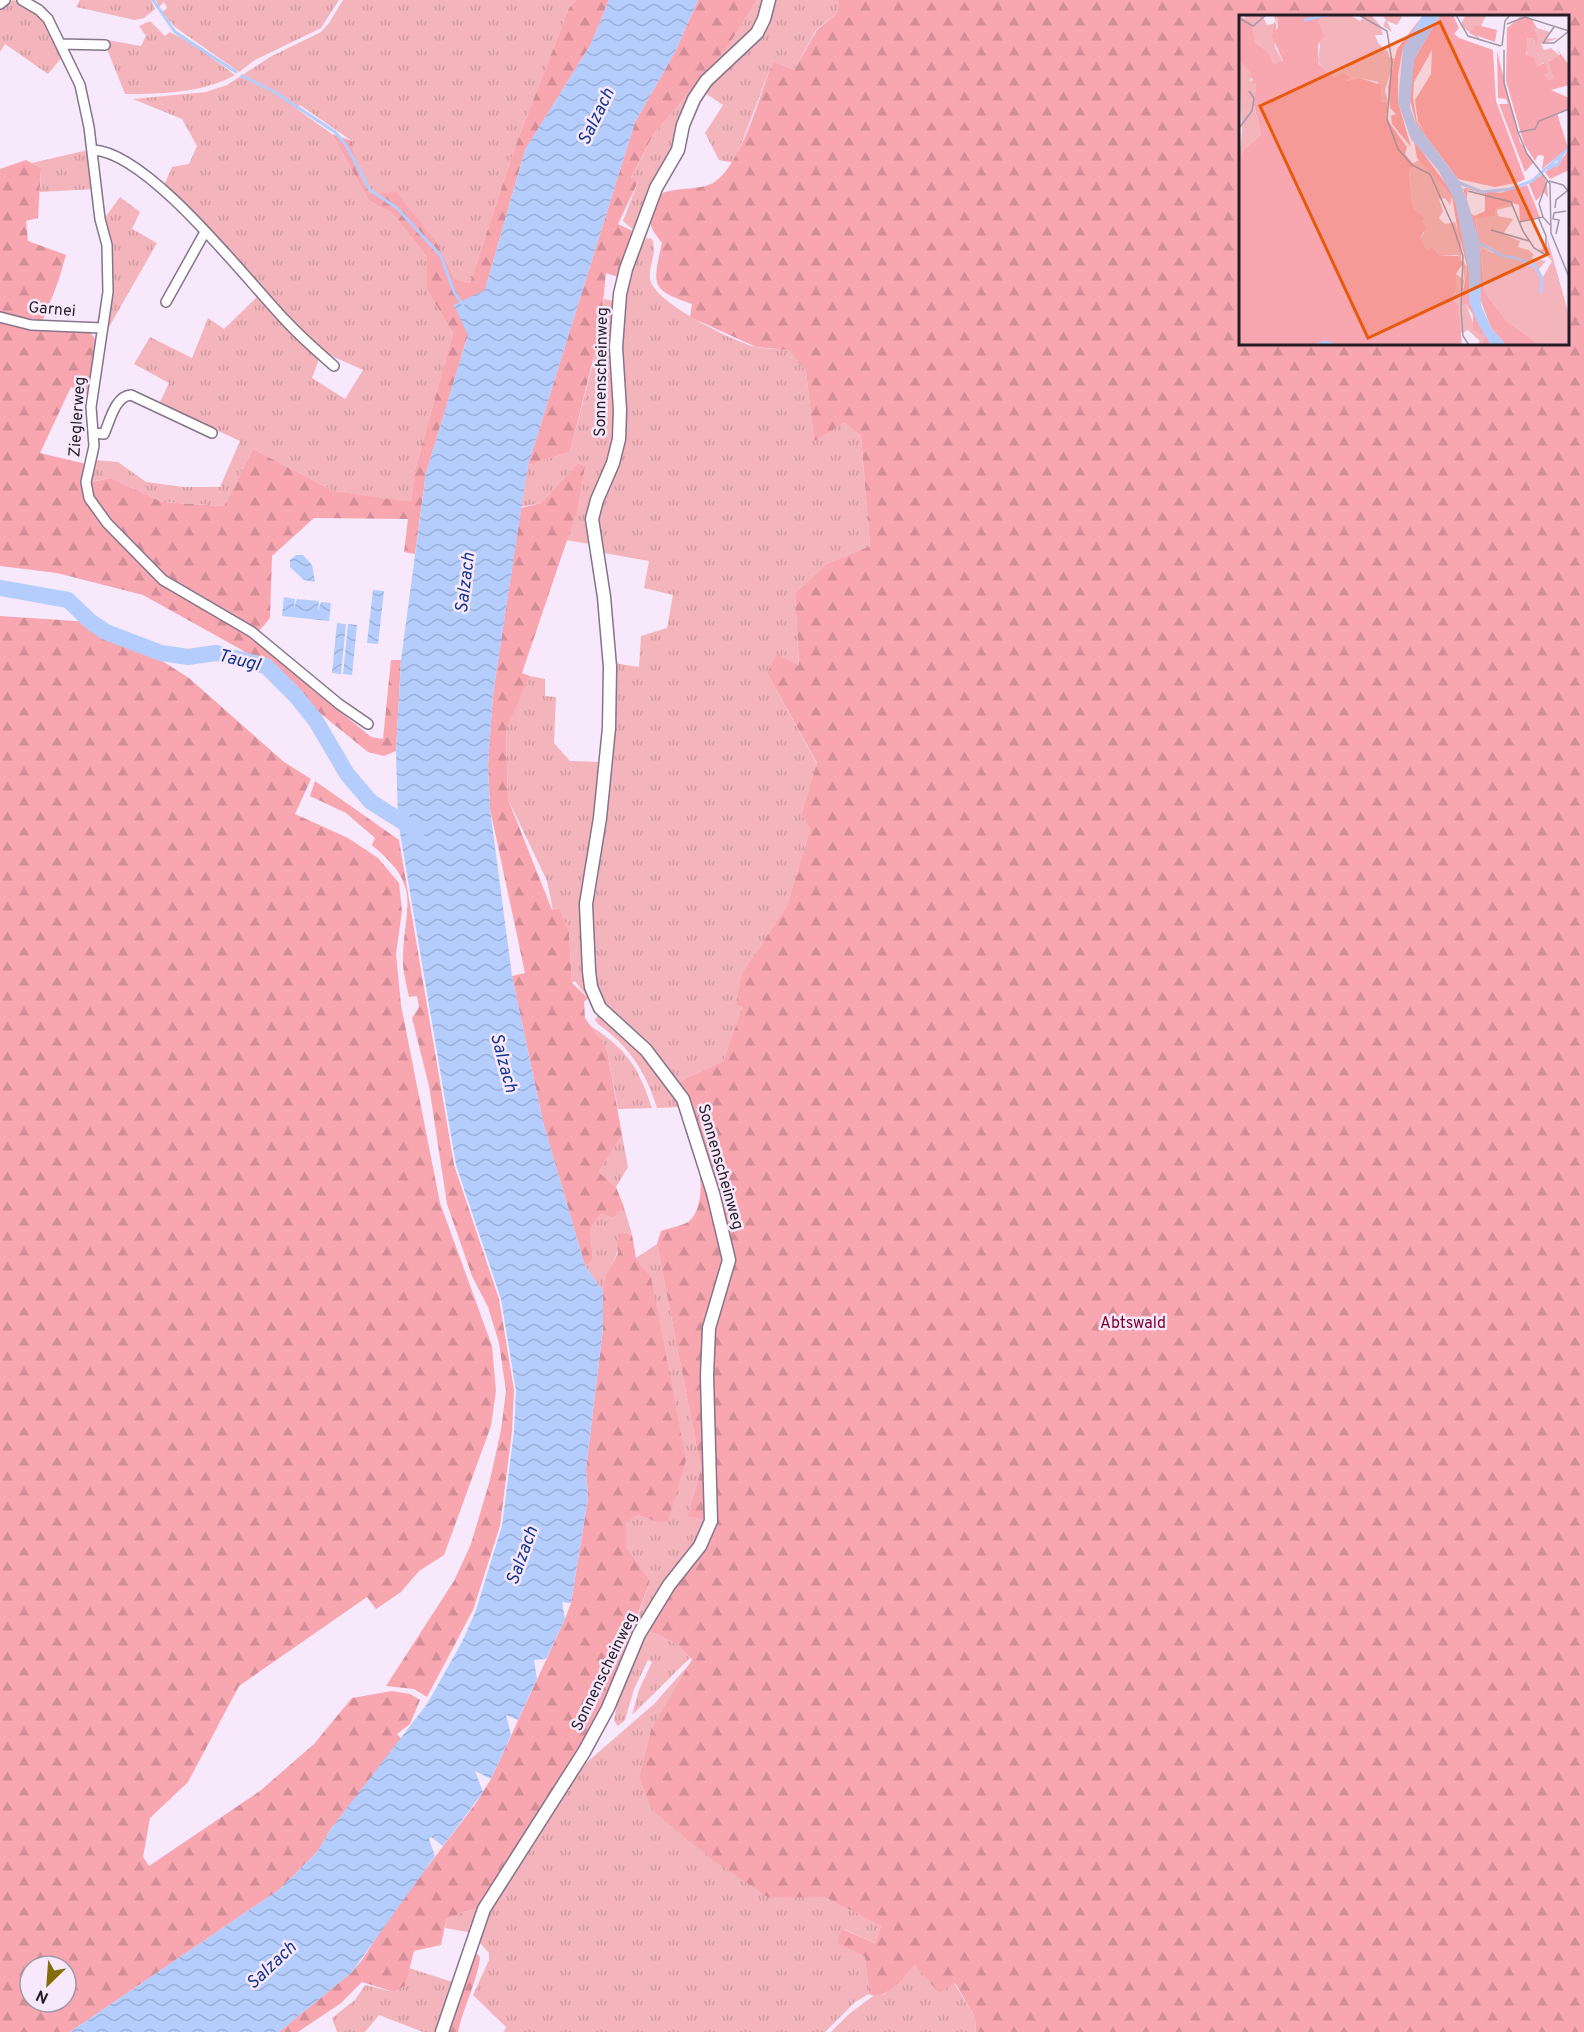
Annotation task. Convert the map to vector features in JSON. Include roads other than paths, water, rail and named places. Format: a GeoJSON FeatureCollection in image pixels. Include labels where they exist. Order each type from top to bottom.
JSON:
{"type":"FeatureCollection","features":[{"type":"Feature","properties":{"kind":"street"},"geometry":{"type":"LineString","coordinates":[[0,4],[5,0]]}},
{"type":"Feature","properties":{"kind":"street","name":"Zieglerweg"},"geometry":{"type":"LineString","coordinates":[[22,0],[39,10],[48,19],[80,85],[93,150],[108,265],[108,292],[91,408],[94,447],[86,486],[97,511],[163,580],[252,632],[339,704],[368,724]]}},
{"type":"Feature","properties":{"kind":"street","name":"Sonnenscheinweg"},"geometry":{"type":"LineString","coordinates":[[442,2032],[484,1909],[584,1752],[609,1708],[639,1634],[669,1585],[700,1546],[711,1521],[707,1376],[709,1328],[729,1260],[713,1192],[683,1099],[646,1050],[600,1008],[591,987],[589,971],[586,904],[600,818],[609,728],[610,667],[606,608],[592,519],[597,500],[613,463],[619,439],[620,410],[616,347],[626,270],[656,188],[675,158],[685,117],[694,99],[706,81],[757,33],[769,0]]}},
{"type":"Feature","properties":{"kind":"street"},"geometry":{"type":"LineString","coordinates":[[60,44],[105,45]]}},
{"type":"Feature","properties":{"kind":"street"},"geometry":{"type":"LineString","coordinates":[[93,150],[110,154],[152,181],[205,232],[288,324],[334,366]]}},
{"type":"Feature","properties":{"kind":"street"},"geometry":{"type":"LineString","coordinates":[[166,302],[205,232]]}},
{"type":"Feature","properties":{"kind":"street","name":"Garnei"},"geometry":{"type":"LineString","coordinates":[[0,317],[31,325],[102,328]]}},
{"type":"Feature","properties":{"kind":"street"},"geometry":{"type":"LineString","coordinates":[[93,433],[104,434],[119,401],[131,395],[212,433]]}},
{"type":"Feature","properties":{"kind":"water","name":"Salzach"},"geometry":{"type":"Polygon","coordinates":[[[609,0],[698,0],[675,52],[635,122],[528,465],[493,694],[488,765],[490,809],[512,976],[543,1122],[585,1266],[603,1291],[603,1328],[586,1469],[588,1498],[571,1603],[562,1602],[565,1619],[546,1659],[534,1660],[537,1679],[518,1720],[506,1715],[511,1735],[491,1779],[475,1771],[483,1792],[443,1846],[431,1837],[429,1839],[435,1856],[352,1972],[279,2032],[70,2032],[280,1889],[318,1851],[330,1830],[427,1704],[462,1642],[476,1610],[502,1526],[514,1431],[516,1391],[501,1299],[456,1165],[398,821],[396,751],[401,660],[426,473],[468,335],[454,305],[485,290],[525,150],[591,44],[609,0]]]}},
{"type":"Feature","properties":{"kind":"water"},"geometry":{"type":"Polygon","coordinates":[[[296,555],[303,555],[312,565],[315,582],[304,580],[290,567],[290,560],[296,555]]]}},
{"type":"Feature","properties":{"kind":"water"},"geometry":{"type":"Polygon","coordinates":[[[373,590],[384,591],[378,644],[367,643],[373,590]]]}},
{"type":"Feature","properties":{"kind":"water"},"geometry":{"type":"Polygon","coordinates":[[[284,597],[295,599],[294,608],[297,599],[319,601],[318,611],[321,602],[331,603],[329,621],[282,616],[284,597]]]}},
{"type":"Feature","properties":{"kind":"water"},"geometry":{"type":"Polygon","coordinates":[[[337,623],[346,624],[341,674],[332,673],[337,623]]]}},
{"type":"Feature","properties":{"kind":"water"},"geometry":{"type":"Polygon","coordinates":[[[348,624],[357,625],[352,675],[343,674],[348,624]]]}},
{"type":"Feature","properties":{"kind":"waterway"},"geometry":{"type":"LineString","coordinates":[[153,0],[175,32],[236,72]]}},
{"type":"Feature","properties":{"kind":"waterway"},"geometry":{"type":"LineString","coordinates":[[242,76],[273,91],[335,132],[346,145],[370,190],[397,208],[441,256],[454,292],[463,305]]}},
{"type":"Feature","properties":{"kind":"waterway","name":"Taugl"},"geometry":{"type":"LineString","coordinates":[[0,588],[68,600],[91,622],[106,632],[161,653],[188,657],[216,653],[266,666],[296,696],[316,721],[347,774],[371,802],[417,831]]}},
{"type":"Feature","properties":{"kind":"park label","name":"Abtswald"},"geometry":{"type":"Point","coordinates":[1133,1324]}}]}
